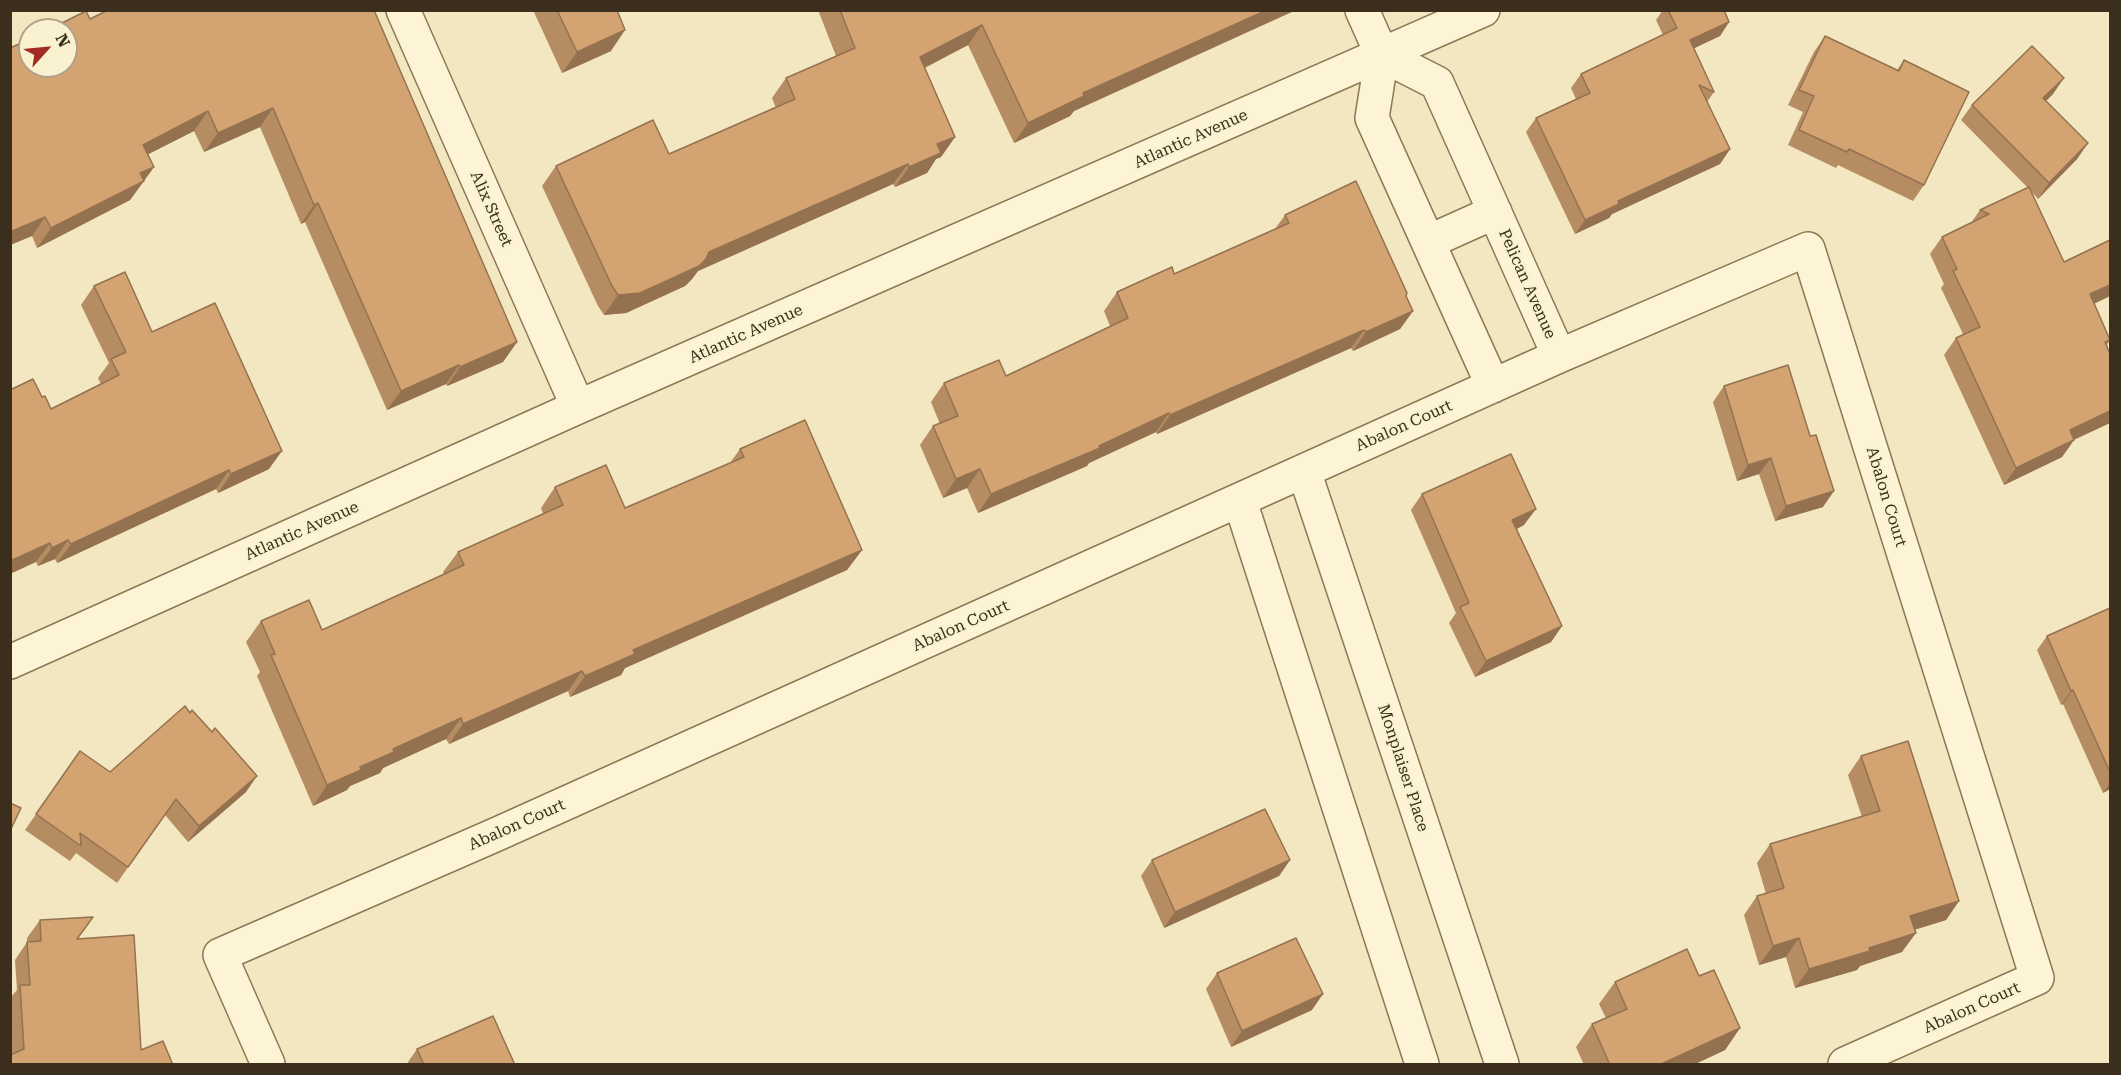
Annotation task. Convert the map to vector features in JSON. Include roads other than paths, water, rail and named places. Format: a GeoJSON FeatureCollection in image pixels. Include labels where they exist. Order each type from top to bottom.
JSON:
{"type":"FeatureCollection","features":[{"type":"Feature","properties":{"kind":"street","name":"Alix Street"},"geometry":{"type":"LineString","coordinates":[[403,10],[578,407]]}},
{"type":"Feature","properties":{"kind":"street"},"geometry":{"type":"LineString","coordinates":[[1362,10],[1382,55],[1372,118],[1493,386]]}},
{"type":"Feature","properties":{"kind":"street","name":"Atlantic Avenue"},"geometry":{"type":"LineString","coordinates":[[10,663],[578,407],[1483,10]]}},
{"type":"Feature","properties":{"kind":"street","name":"Pelican Avenue"},"geometry":{"type":"LineString","coordinates":[[1382,55],[1437,83],[1559,356]]}},
{"type":"Feature","properties":{"kind":"street","name":"Pelican Avenue"},"geometry":{"type":"LineString","coordinates":[[1428,242],[1495,212]]}},
{"type":"Feature","properties":{"kind":"street","name":"Abalon Court"},"geometry":{"type":"LineString","coordinates":[[268,1065],[220,955],[495,835],[1559,356],[1808,249],[2037,978],[1845,1065]]}},
{"type":"Feature","properties":{"kind":"street","name":"Monplaiser Place"},"geometry":{"type":"LineString","coordinates":[[1304,471],[1502,1065]]}},
{"type":"Feature","properties":{"kind":"street"},"geometry":{"type":"LineString","coordinates":[[1240,501],[1422,1065]]}}]}
